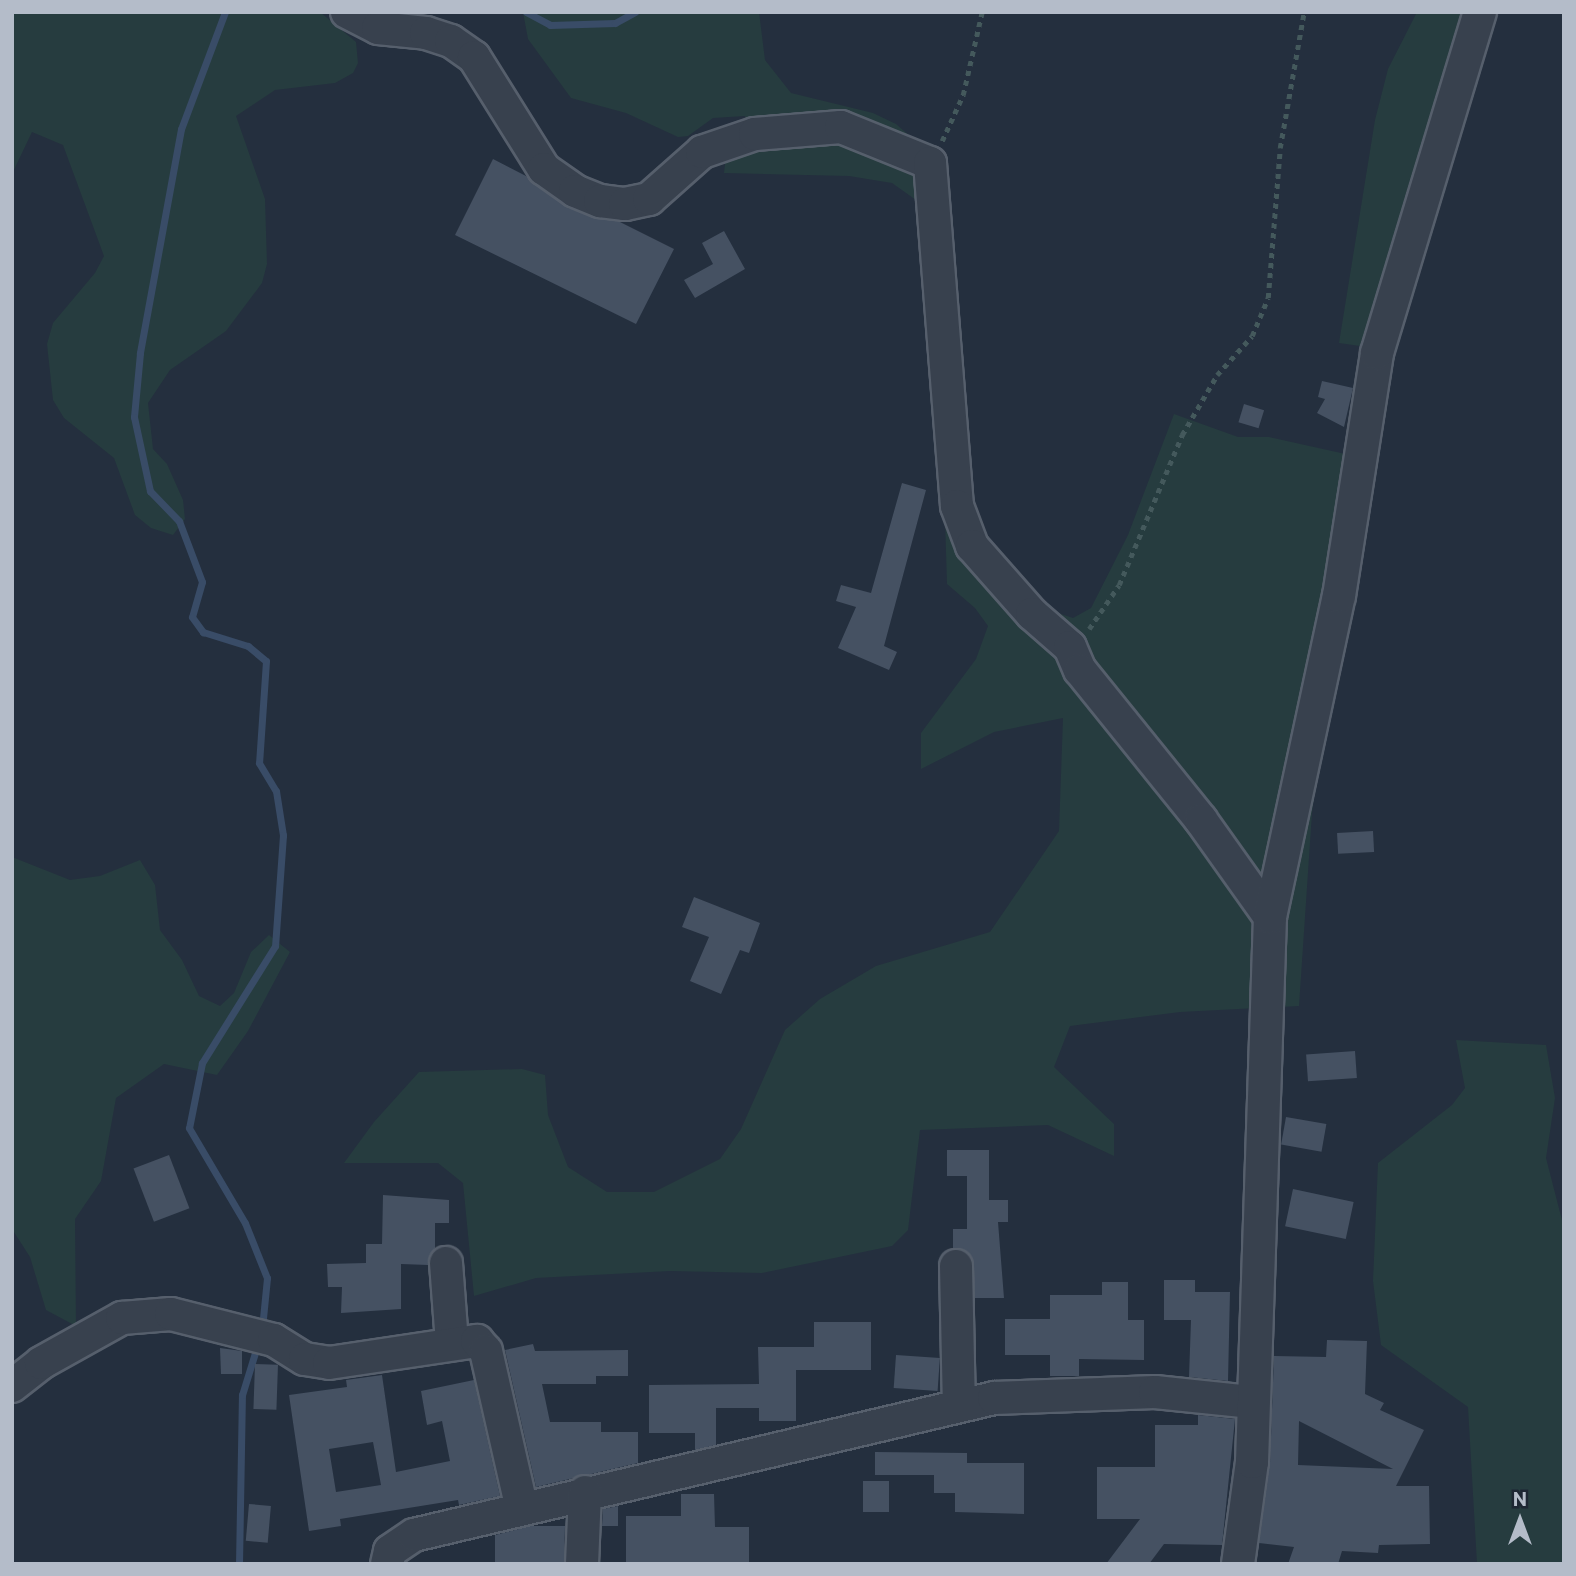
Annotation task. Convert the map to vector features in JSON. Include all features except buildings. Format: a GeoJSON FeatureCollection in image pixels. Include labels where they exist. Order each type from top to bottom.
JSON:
{"type":"FeatureCollection","features":[{"type":"Feature","properties":{"kind":"street"},"geometry":{"type":"LineString","coordinates":[[348,12],[378,28],[426,33],[451,41],[474,57],[544,169],[575,191],[600,201],[625,204],[649,199],[702,152],[755,134],[841,127],[930,163],[957,506],[972,545],[991,572],[1070,647],[1080,670],[1201,820],[1270,917]]}},
{"type":"Feature","properties":{"kind":"street"},"geometry":{"type":"LineString","coordinates":[[1238,1564],[1252,1462],[1252,1402],[1267,1105],[1270,917],[1339,596],[1377,353],[1480,12]]}},
{"type":"Feature","properties":{"kind":"street"},"geometry":{"type":"LineString","coordinates":[[446,1264],[452,1343]]}},
{"type":"Feature","properties":{"kind":"street"},"geometry":{"type":"LineString","coordinates":[[956,1266],[958,1405]]}},
{"type":"Feature","properties":{"kind":"street"},"geometry":{"type":"LineString","coordinates":[[12,1386],[41,1363],[122,1318],[171,1314],[274,1340],[305,1359],[340,1363],[477,1341],[486,1351],[522,1509]]}},
{"type":"Feature","properties":{"kind":"street"},"geometry":{"type":"LineString","coordinates":[[387,1564],[390,1551],[414,1535],[585,1492],[994,1398],[1087,1392],[1155,1392],[1252,1402]]}},
{"type":"Feature","properties":{"kind":"street"},"geometry":{"type":"LineString","coordinates":[[582,1564],[585,1492]]}},
{"type":"Feature","properties":{"kind":"path"},"geometry":{"type":"LineString","coordinates":[[930,163],[962,95],[982,12]]}},
{"type":"Feature","properties":{"kind":"path"},"geometry":{"type":"LineString","coordinates":[[1070,647],[1103,614],[1119,586],[1182,435],[1217,375],[1252,336],[1268,298],[1280,148],[1304,12]]}},
{"type":"Feature","properties":{"kind":"green space"},"geometry":{"type":"Polygon","coordinates":[[[12,12],[320,12],[356,42],[358,63],[353,73],[335,83],[275,90],[236,116],[265,199],[267,264],[262,283],[226,331],[170,370],[148,403],[153,449],[167,464],[183,500],[185,519],[173,535],[151,528],[135,515],[114,458],[64,418],[53,400],[47,344],[53,323],[95,273],[104,256],[63,145],[32,132],[12,174],[12,12]]]}},
{"type":"Feature","properties":{"kind":"green space"},"geometry":{"type":"Polygon","coordinates":[[[523,12],[759,12],[765,60],[791,93],[873,113],[896,124],[949,170],[949,201],[923,205],[892,183],[849,176],[724,173],[726,156],[750,131],[745,116],[713,118],[688,136],[678,137],[626,113],[571,98],[528,39],[523,12]]]}},
{"type":"Feature","properties":{"kind":"green space"},"geometry":{"type":"Polygon","coordinates":[[[1417,12],[1491,12],[1400,319],[1395,351],[1339,343],[1375,120],[1388,69],[1417,12]]]}},
{"type":"Feature","properties":{"kind":"green space"},"geometry":{"type":"Polygon","coordinates":[[[1174,414],[1238,437],[1269,437],[1368,459],[1325,704],[1312,813],[1299,1006],[1180,1012],[1070,1026],[1054,1067],[1114,1124],[1114,1156],[1048,1125],[920,1130],[908,1230],[892,1246],[762,1273],[670,1271],[536,1278],[474,1296],[463,1183],[438,1163],[344,1163],[374,1122],[419,1072],[522,1069],[545,1075],[548,1115],[568,1167],[607,1192],[654,1192],[720,1159],[741,1129],[785,1030],[820,999],[876,966],[990,932],[1059,831],[1063,718],[994,732],[921,769],[921,733],[976,659],[988,626],[975,608],[947,584],[945,519],[964,498],[979,540],[1012,580],[1055,612],[1073,618],[1091,608],[1128,535],[1174,414]]]}},
{"type":"Feature","properties":{"kind":"green space"},"geometry":{"type":"Polygon","coordinates":[[[12,857],[70,880],[100,876],[140,860],[155,885],[160,930],[182,960],[199,996],[220,1006],[234,993],[251,952],[269,935],[290,952],[248,1031],[217,1075],[164,1064],[116,1098],[101,1181],[75,1219],[76,1326],[46,1310],[30,1257],[12,1229],[12,857]]]}},
{"type":"Feature","properties":{"kind":"green space"},"geometry":{"type":"Polygon","coordinates":[[[1456,1040],[1546,1045],[1555,1098],[1546,1158],[1564,1228],[1564,1564],[1477,1564],[1468,1407],[1381,1345],[1373,1281],[1378,1163],[1452,1105],[1465,1088],[1456,1040]]]}},
{"type":"Feature","properties":{"kind":"waterway"},"geometry":{"type":"LineString","coordinates":[[225,12],[181,129],[140,353],[134,417],[150,491],[179,521],[202,582],[192,617],[203,632],[248,646],[266,661],[259,763],[276,791],[283,835],[275,946],[202,1063],[189,1128],[245,1223],[267,1278],[262,1328]]}},
{"type":"Feature","properties":{"kind":"waterway"},"geometry":{"type":"LineString","coordinates":[[526,12],[550,25],[615,23],[635,12]]}},
{"type":"Feature","properties":{"kind":"waterway"},"geometry":{"type":"LineString","coordinates":[[239,1564],[242,1395],[258,1343]]}}]}
